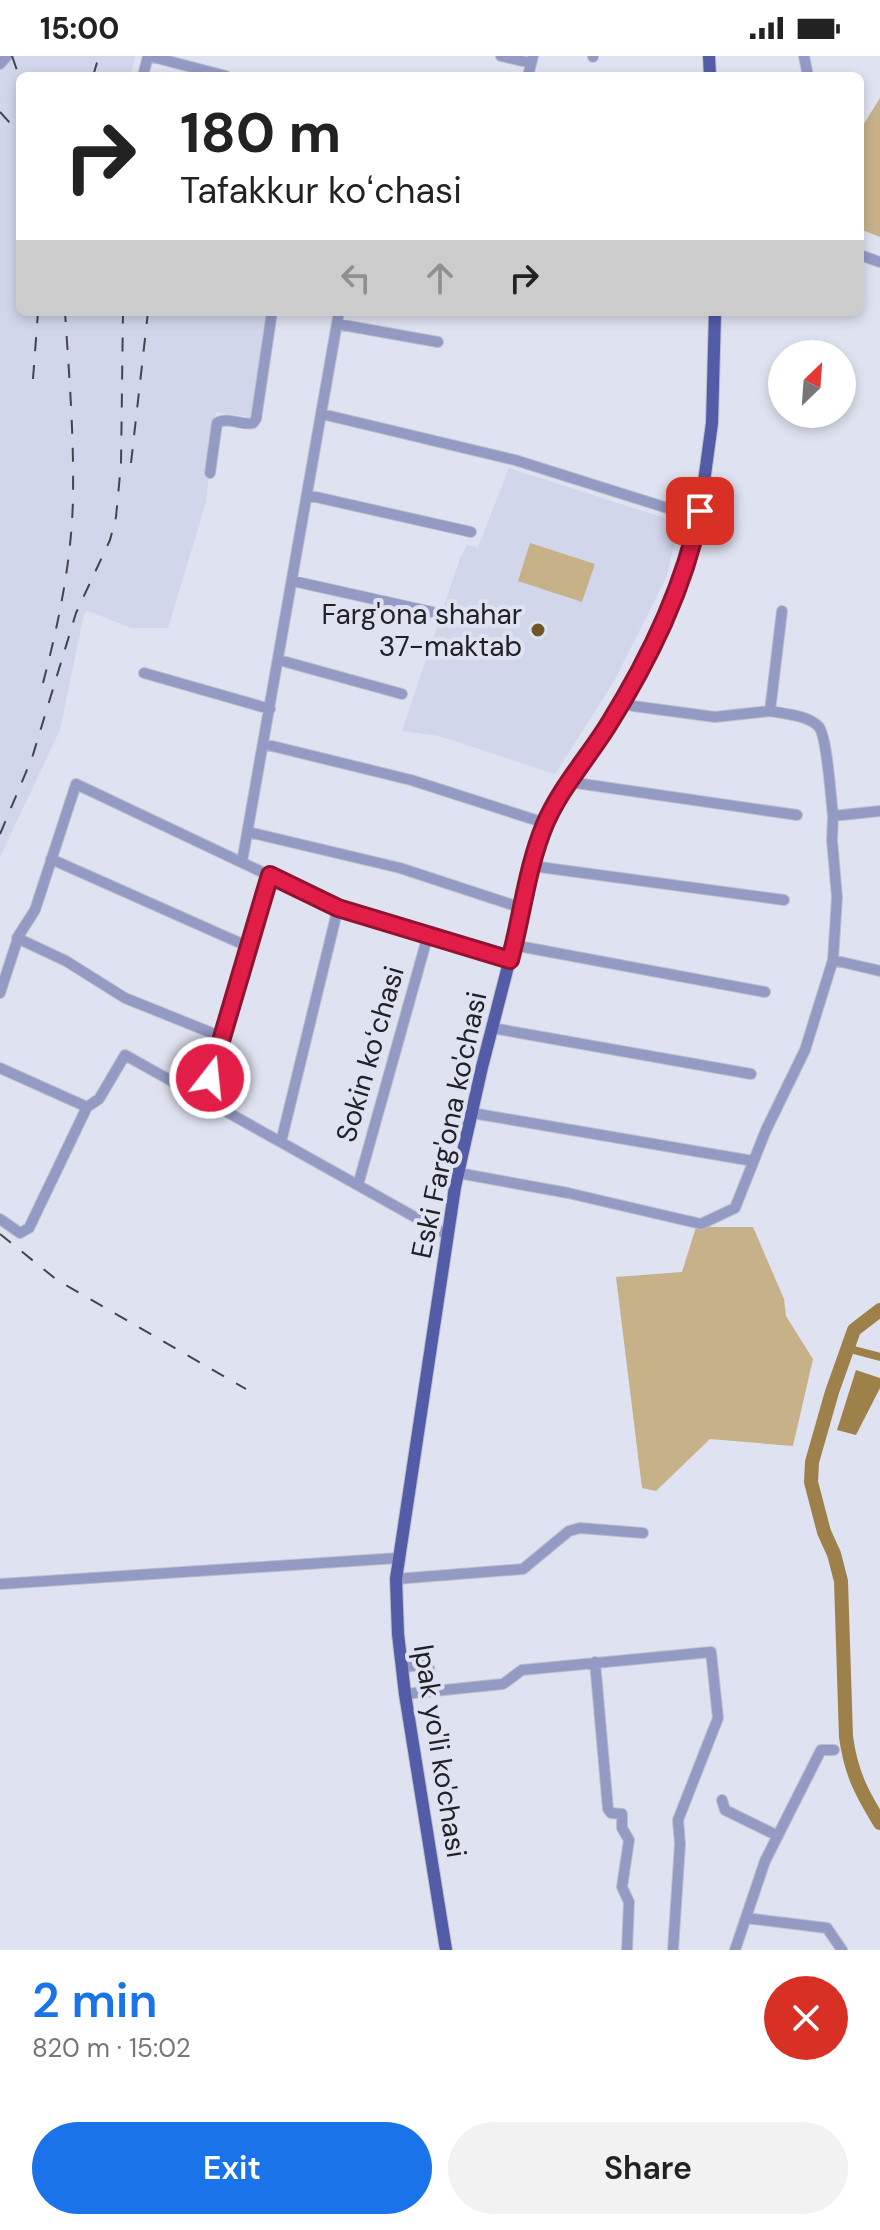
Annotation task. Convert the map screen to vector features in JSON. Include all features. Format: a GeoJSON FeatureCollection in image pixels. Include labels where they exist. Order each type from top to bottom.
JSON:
{"type":"FeatureCollection","features":[{"type":"Feature","properties":{"kind":"main road","name":"Eski Farg'ona ko'chasi"},"geometry":{"type":"LineString","coordinates":[[398,1558],[458,1173],[532,866],[545,823],[623,701],[675,601],[687,566],[699,518],[712,423],[715,316]]}},
{"type":"Feature","properties":{"kind":"main road","name":"Ipak yo'li ko'chasi"},"geometry":{"type":"LineString","coordinates":[[398,1558],[396,1608],[405,1694],[446,1950]]}},
{"type":"Feature","properties":{"kind":"street"},"geometry":{"type":"LineString","coordinates":[[0,64],[7,56]]}},
{"type":"Feature","properties":{"kind":"street"},"geometry":{"type":"LineString","coordinates":[[148,56],[210,72]]}},
{"type":"Feature","properties":{"kind":"street"},"geometry":{"type":"LineString","coordinates":[[501,56],[532,60]]}},
{"type":"Feature","properties":{"kind":"street"},"geometry":{"type":"LineString","coordinates":[[210,473],[219,421],[248,425],[256,419],[271,316]]}},
{"type":"Feature","properties":{"kind":"street"},"geometry":{"type":"LineString","coordinates":[[242,862],[338,318],[438,342]]}},
{"type":"Feature","properties":{"kind":"street"},"geometry":{"type":"LineString","coordinates":[[322,414],[515,460],[699,518]]}},
{"type":"Feature","properties":{"kind":"street"},"geometry":{"type":"LineString","coordinates":[[307,495],[471,532]]}},
{"type":"Feature","properties":{"kind":"street"},"geometry":{"type":"LineString","coordinates":[[293,581],[432,612]]}},
{"type":"Feature","properties":{"kind":"street"},"geometry":{"type":"LineString","coordinates":[[770,711],[782,611]]}},
{"type":"Feature","properties":{"kind":"street"},"geometry":{"type":"LineString","coordinates":[[279,660],[402,694]]}},
{"type":"Feature","properties":{"kind":"street"},"geometry":{"type":"LineString","coordinates":[[144,673],[270,709]]}},
{"type":"Feature","properties":{"kind":"street"},"geometry":{"type":"LineString","coordinates":[[458,1173],[568,1193],[701,1224],[735,1208],[753,1161],[805,1050],[833,960],[837,897],[833,816],[824,739],[818,725],[805,718],[770,711],[715,717],[633,706],[623,701]]}},
{"type":"Feature","properties":{"kind":"street"},"geometry":{"type":"LineString","coordinates":[[264,744],[411,780],[545,823]]}},
{"type":"Feature","properties":{"kind":"street"},"geometry":{"type":"LineString","coordinates":[[569,782],[797,815]]}},
{"type":"Feature","properties":{"kind":"street"},"geometry":{"type":"LineString","coordinates":[[0,993],[17,938],[35,910],[76,784],[338,908],[510,960]]}},
{"type":"Feature","properties":{"kind":"street"},"geometry":{"type":"LineString","coordinates":[[833,816],[880,811]]}},
{"type":"Feature","properties":{"kind":"street"},"geometry":{"type":"LineString","coordinates":[[248,832],[400,868],[522,908]]}},
{"type":"Feature","properties":{"kind":"street"},"geometry":{"type":"LineString","coordinates":[[51,859],[249,947]]}},
{"type":"Feature","properties":{"kind":"street"},"geometry":{"type":"LineString","coordinates":[[532,866],[784,900]]}},
{"type":"Feature","properties":{"kind":"street"},"geometry":{"type":"LineString","coordinates":[[204,1099],[270,875]]}},
{"type":"Feature","properties":{"kind":"street"},"geometry":{"type":"LineString","coordinates":[[281,1142],[338,908]]}},
{"type":"Feature","properties":{"kind":"street","name":"Sokin koʻchasi"},"geometry":{"type":"LineString","coordinates":[[358,1185],[428,935]]}},
{"type":"Feature","properties":{"kind":"street"},"geometry":{"type":"LineString","coordinates":[[17,938],[66,961],[125,998],[222,1037]]}},
{"type":"Feature","properties":{"kind":"street"},"geometry":{"type":"LineString","coordinates":[[513,945],[765,992]]}},
{"type":"Feature","properties":{"kind":"street"},"geometry":{"type":"LineString","coordinates":[[833,960],[880,971]]}},
{"type":"Feature","properties":{"kind":"street"},"geometry":{"type":"LineString","coordinates":[[492,1028],[751,1074]]}},
{"type":"Feature","properties":{"kind":"street","name":"Sokin koʻchasi"},"geometry":{"type":"LineString","coordinates":[[87,1107],[99,1099],[125,1055],[447,1235]]}},
{"type":"Feature","properties":{"kind":"street"},"geometry":{"type":"LineString","coordinates":[[0,1068],[87,1107],[27,1231],[15,1231],[0,1219]]}},
{"type":"Feature","properties":{"kind":"street"},"geometry":{"type":"LineString","coordinates":[[472,1113],[753,1161]]}},
{"type":"Feature","properties":{"kind":"street"},"geometry":{"type":"LineString","coordinates":[[396,1579],[523,1569],[569,1531],[580,1528],[643,1533]]}},
{"type":"Feature","properties":{"kind":"street"},"geometry":{"type":"LineString","coordinates":[[0,1584],[398,1558]]}},
{"type":"Feature","properties":{"kind":"street"},"geometry":{"type":"LineString","coordinates":[[405,1694],[503,1684],[522,1670],[711,1652],[718,1718],[678,1820],[680,1844],[673,1950]]}},
{"type":"Feature","properties":{"kind":"street"},"geometry":{"type":"LineString","coordinates":[[595,1662],[608,1809],[611,1813],[622,1814],[622,1828],[629,1840],[622,1887],[629,1902],[627,1950]]}},
{"type":"Feature","properties":{"kind":"street"},"geometry":{"type":"LineString","coordinates":[[402,1667],[426,1665],[432,1691]]}},
{"type":"Feature","properties":{"kind":"street"},"geometry":{"type":"LineString","coordinates":[[735,1950],[765,1861],[821,1750],[834,1750]]}},
{"type":"Feature","properties":{"kind":"street"},"geometry":{"type":"LineString","coordinates":[[722,1800],[725,1810],[778,1836]]}},
{"type":"Feature","properties":{"kind":"street"},"geometry":{"type":"LineString","coordinates":[[746,1918],[827,1928],[842,1950]]}},
{"type":"Feature","properties":{"kind":"shaded area"},"geometry":{"type":"Polygon","coordinates":[[[0,56],[135,56],[132,72],[16,72],[16,316],[266,316],[250,417],[216,412],[206,502],[168,628],[131,628],[88,611],[84,614],[60,730],[0,857],[0,56]]]}},
{"type":"Feature","properties":{"kind":"shaded area"},"geometry":{"type":"Polygon","coordinates":[[[880,98],[880,237],[864,231],[864,124],[880,98]]]}},
{"type":"Feature","properties":{"kind":"shaded area","name":"Farg'ona shahar 37-maktab"},"geometry":{"type":"Polygon","coordinates":[[[509,468],[680,523],[666,578],[613,683],[555,774],[439,736],[402,731],[460,558],[467,545],[478,547],[509,468]]]}},
{"type":"Feature","properties":{"kind":"shaded area"},"geometry":{"type":"Polygon","coordinates":[[[530,543],[595,564],[582,602],[518,581],[530,543]]]}},
{"type":"Feature","properties":{"kind":"shaded area"},"geometry":{"type":"Polygon","coordinates":[[[696,1227],[753,1227],[784,1299],[786,1316],[813,1359],[793,1446],[710,1439],[656,1491],[642,1488],[616,1277],[682,1272],[696,1227]]]}},
{"type":"Feature","properties":{"kind":"shaded area"},"geometry":{"type":"Polygon","coordinates":[[[856,1370],[880,1378],[880,1388],[856,1435],[837,1430],[856,1370]]]}},
{"type":"Feature","properties":{"kind":"waterway"},"geometry":{"type":"LineString","coordinates":[[880,1310],[854,1330],[812,1462],[811,1482],[841,1581],[848,1750],[858,1782],[880,1823]]}},
{"type":"Feature","properties":{"kind":"waterway"},"geometry":{"type":"LineString","coordinates":[[850,1349],[880,1357]]}},
{"type":"Feature","properties":{"kind":"railway"},"geometry":{"type":"LineString","coordinates":[[12,56],[18,72]]}},
{"type":"Feature","properties":{"kind":"railway"},"geometry":{"type":"LineString","coordinates":[[94,72],[99,56]]}},
{"type":"Feature","properties":{"kind":"railway"},"geometry":{"type":"LineString","coordinates":[[0,112],[16,130]]}},
{"type":"Feature","properties":{"kind":"railway"},"geometry":{"type":"LineString","coordinates":[[33,379],[38,316]]}},
{"type":"Feature","properties":{"kind":"railway"},"geometry":{"type":"LineString","coordinates":[[43,683],[64,590],[72,520],[72,427],[65,316]]}},
{"type":"Feature","properties":{"kind":"railway"},"geometry":{"type":"LineString","coordinates":[[0,834],[32,758],[76,613],[110,540],[116,517],[121,464],[123,316]]}},
{"type":"Feature","properties":{"kind":"railway"},"geometry":{"type":"LineString","coordinates":[[131,463],[148,316]]}},
{"type":"Feature","properties":{"kind":"railway"},"geometry":{"type":"LineString","coordinates":[[0,1234],[57,1280],[246,1389]]}},
{"type":"Feature","properties":{"kind":"place","name":"Farg'ona shahar 37-maktab"},"geometry":{"type":"Point","coordinates":[538,630]}},
{"type":"Feature","properties":{"kind":"route"},"geometry":{"type":"LineString","coordinates":[[210,1078],[270,875],[338,908],[510,960],[545,823],[623,701],[670,612],[687,566],[700,511]]}}]}
